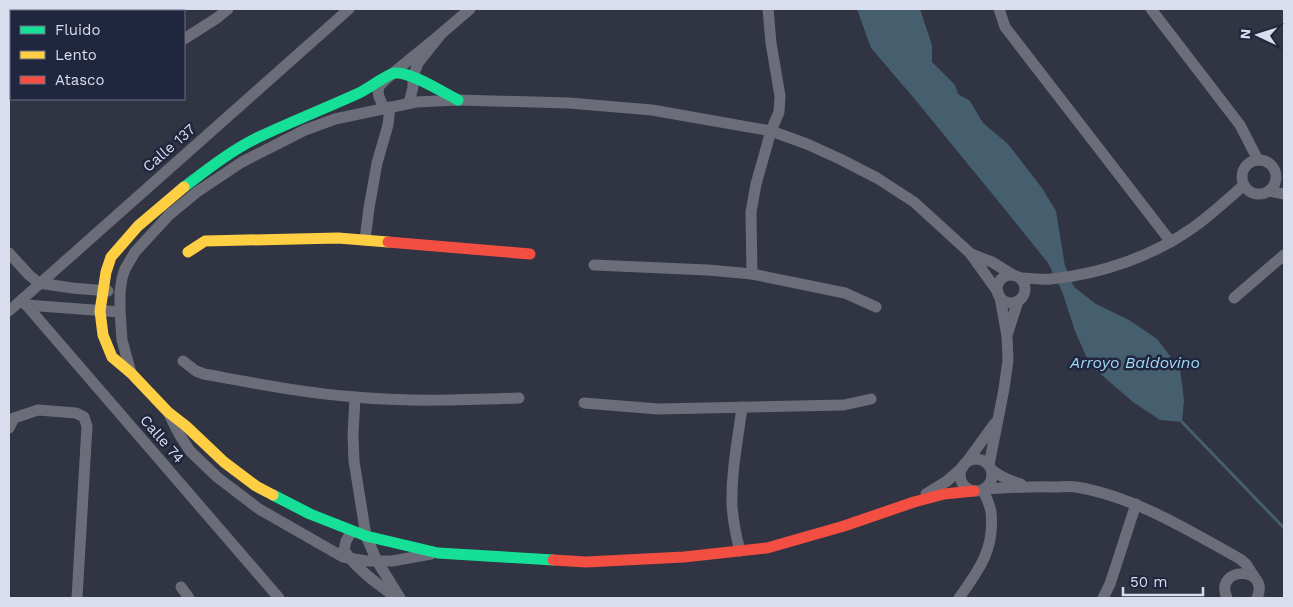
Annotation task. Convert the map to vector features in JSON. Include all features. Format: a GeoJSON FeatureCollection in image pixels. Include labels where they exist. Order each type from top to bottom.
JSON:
{"type":"FeatureCollection","features":[{"type":"Feature","properties":{"kind":"street"},"geometry":{"type":"LineString","coordinates":[[185,38],[218,18],[228,9]]}},
{"type":"Feature","properties":{"kind":"street","name":"Calle 137"},"geometry":{"type":"LineString","coordinates":[[9,310],[24,302],[39,283],[349,9]]}},
{"type":"Feature","properties":{"kind":"street"},"geometry":{"type":"LineString","coordinates":[[365,240],[377,164],[388,126],[387,107],[379,97],[378,92],[380,86],[470,9]]}},
{"type":"Feature","properties":{"kind":"street"},"geometry":{"type":"LineString","coordinates":[[752,274],[751,212],[756,184],[779,112],[780,96],[771,43],[768,9]]}},
{"type":"Feature","properties":{"kind":"street"},"geometry":{"type":"LineString","coordinates":[[999,9],[1006,27],[1171,242]]}},
{"type":"Feature","properties":{"kind":"street"},"geometry":{"type":"LineString","coordinates":[[1151,9],[1240,125],[1258,160]]}},
{"type":"Feature","properties":{"kind":"street"},"geometry":{"type":"LineString","coordinates":[[408,103],[418,63],[442,33]]}},
{"type":"Feature","properties":{"kind":"street"},"geometry":{"type":"LineString","coordinates":[[458,100],[413,77],[402,73],[393,73],[331,106],[259,137],[217,162],[178,191],[138,226],[111,257],[102,291],[100,311],[104,335],[112,357],[131,373],[168,412],[186,426],[224,462],[256,486],[310,514],[352,531],[438,553],[586,562],[684,557],[767,548],[944,494],[1033,486],[1074,487],[1097,491],[1136,504],[1223,550],[1246,564],[1258,583],[1257,598]]}},
{"type":"Feature","properties":{"kind":"street"},"geometry":{"type":"LineString","coordinates":[[131,373],[122,340],[120,312],[120,292],[125,269],[135,252],[169,215],[197,192],[242,162],[305,130],[335,119],[408,103],[458,100],[568,103],[652,110],[772,131],[840,159],[877,178],[914,202],[970,253],[999,295],[1007,303],[1011,304],[1021,299],[1049,279]]}},
{"type":"Feature","properties":{"kind":"street"},"geometry":{"type":"LineString","coordinates":[[1284,172],[1264,160],[1258,160],[1248,164],[1242,174],[1244,185],[1253,192],[1258,194],[1268,191],[1284,194]]}},
{"type":"Feature","properties":{"kind":"street"},"geometry":{"type":"LineString","coordinates":[[1268,191],[1275,183],[1276,177],[1273,167]]}},
{"type":"Feature","properties":{"kind":"street"},"geometry":{"type":"LineString","coordinates":[[997,419],[964,465],[960,477],[965,486],[981,490],[992,481],[993,475],[990,468],[1008,360],[1007,336],[999,295],[999,282],[1002,278],[1007,275],[1049,279],[1108,269],[1152,252],[1171,242],[1195,226],[1244,185]]}},
{"type":"Feature","properties":{"kind":"street"},"geometry":{"type":"LineString","coordinates":[[188,252],[206,241],[338,238],[530,254]]}},
{"type":"Feature","properties":{"kind":"street"},"geometry":{"type":"LineString","coordinates":[[9,253],[39,283],[120,292]]}},
{"type":"Feature","properties":{"kind":"street"},"geometry":{"type":"LineString","coordinates":[[970,253],[992,262],[1023,281],[1026,289],[1013,314],[1007,336]]}},
{"type":"Feature","properties":{"kind":"street"},"geometry":{"type":"LineString","coordinates":[[1234,298],[1284,255]]}},
{"type":"Feature","properties":{"kind":"street"},"geometry":{"type":"LineString","coordinates":[[594,265],[752,274],[845,293],[876,306]]}},
{"type":"Feature","properties":{"kind":"street"},"geometry":{"type":"LineString","coordinates":[[24,302],[120,312]]}},
{"type":"Feature","properties":{"kind":"street","name":"Calle 74"},"geometry":{"type":"LineString","coordinates":[[24,302],[279,598]]}},
{"type":"Feature","properties":{"kind":"street"},"geometry":{"type":"LineString","coordinates":[[183,361],[196,371],[204,374],[279,388],[354,397],[430,401],[519,398]]}},
{"type":"Feature","properties":{"kind":"street"},"geometry":{"type":"LineString","coordinates":[[354,397],[354,460],[366,536],[377,561],[398,598]]}},
{"type":"Feature","properties":{"kind":"street"},"geometry":{"type":"LineString","coordinates":[[584,403],[658,409],[844,404],[871,399]]}},
{"type":"Feature","properties":{"kind":"street"},"geometry":{"type":"LineString","coordinates":[[740,551],[734,526],[732,504],[734,468],[742,407]]}},
{"type":"Feature","properties":{"kind":"street"},"geometry":{"type":"LineString","coordinates":[[11,423],[38,410],[76,413],[84,417],[87,426],[77,598]]}},
{"type":"Feature","properties":{"kind":"street"},"geometry":{"type":"LineString","coordinates":[[168,412],[190,451],[217,477],[259,509],[343,558],[377,561],[438,553]]}},
{"type":"Feature","properties":{"kind":"street"},"geometry":{"type":"LineString","coordinates":[[914,502],[948,481],[970,460],[981,459],[1000,476],[1012,482],[1033,486]]}},
{"type":"Feature","properties":{"kind":"street"},"geometry":{"type":"LineString","coordinates":[[958,598],[978,571],[991,541],[991,510],[981,490]]}},
{"type":"Feature","properties":{"kind":"street"},"geometry":{"type":"LineString","coordinates":[[1103,598],[1110,584],[1136,504]]}},
{"type":"Feature","properties":{"kind":"street"},"geometry":{"type":"LineString","coordinates":[[352,531],[346,541],[344,550],[349,558],[378,584],[398,598]]}},
{"type":"Feature","properties":{"kind":"street"},"geometry":{"type":"LineString","coordinates":[[1223,550],[1231,561],[1232,567],[1225,589],[1226,597]]}},
{"type":"Feature","properties":{"kind":"street"},"geometry":{"type":"LineString","coordinates":[[1229,579],[1239,573],[1245,573],[1254,578]]}},
{"type":"Feature","properties":{"kind":"street"},"geometry":{"type":"LineString","coordinates":[[181,587],[189,598]]}},
{"type":"Feature","properties":{"kind":"water","name":"Arroyo Baldovino"},"geometry":{"type":"Polygon","coordinates":[[[857,9],[920,9],[932,45],[932,62],[955,85],[958,94],[970,101],[983,123],[1008,144],[1042,188],[1056,211],[1065,266],[1074,287],[1096,304],[1129,320],[1157,339],[1180,369],[1184,400],[1182,422],[1160,420],[1133,402],[1090,365],[1075,331],[1062,291],[1048,263],[871,48],[857,9]]]}},
{"type":"Feature","properties":{"kind":"waterway"},"geometry":{"type":"LineString","coordinates":[[1182,422],[1284,528]]}},
{"type":"Feature","properties":{"kind":"traffic: fast"},"geometry":{"type":"LineString","coordinates":[[184,187],[251,141],[359,93],[395,73],[409,75],[458,100]]}},
{"type":"Feature","properties":{"kind":"traffic: fast"},"geometry":{"type":"LineString","coordinates":[[273,495],[310,514],[366,536],[438,553],[553,560]]}},
{"type":"Feature","properties":{"kind":"traffic: slow"},"geometry":{"type":"LineString","coordinates":[[184,187],[138,226],[111,257],[106,272],[100,311],[103,335],[112,357],[131,373],[168,412],[186,426],[224,462],[256,486],[273,495]]}},
{"type":"Feature","properties":{"kind":"traffic: slow"},"geometry":{"type":"LineString","coordinates":[[188,252],[205,241],[338,238],[388,242]]}},
{"type":"Feature","properties":{"kind":"traffic: jam"},"geometry":{"type":"LineString","coordinates":[[388,242],[530,254]]}},
{"type":"Feature","properties":{"kind":"traffic: jam"},"geometry":{"type":"LineString","coordinates":[[553,560],[586,562],[684,557],[767,548],[844,526],[914,502],[944,494],[974,491]]}}]}
